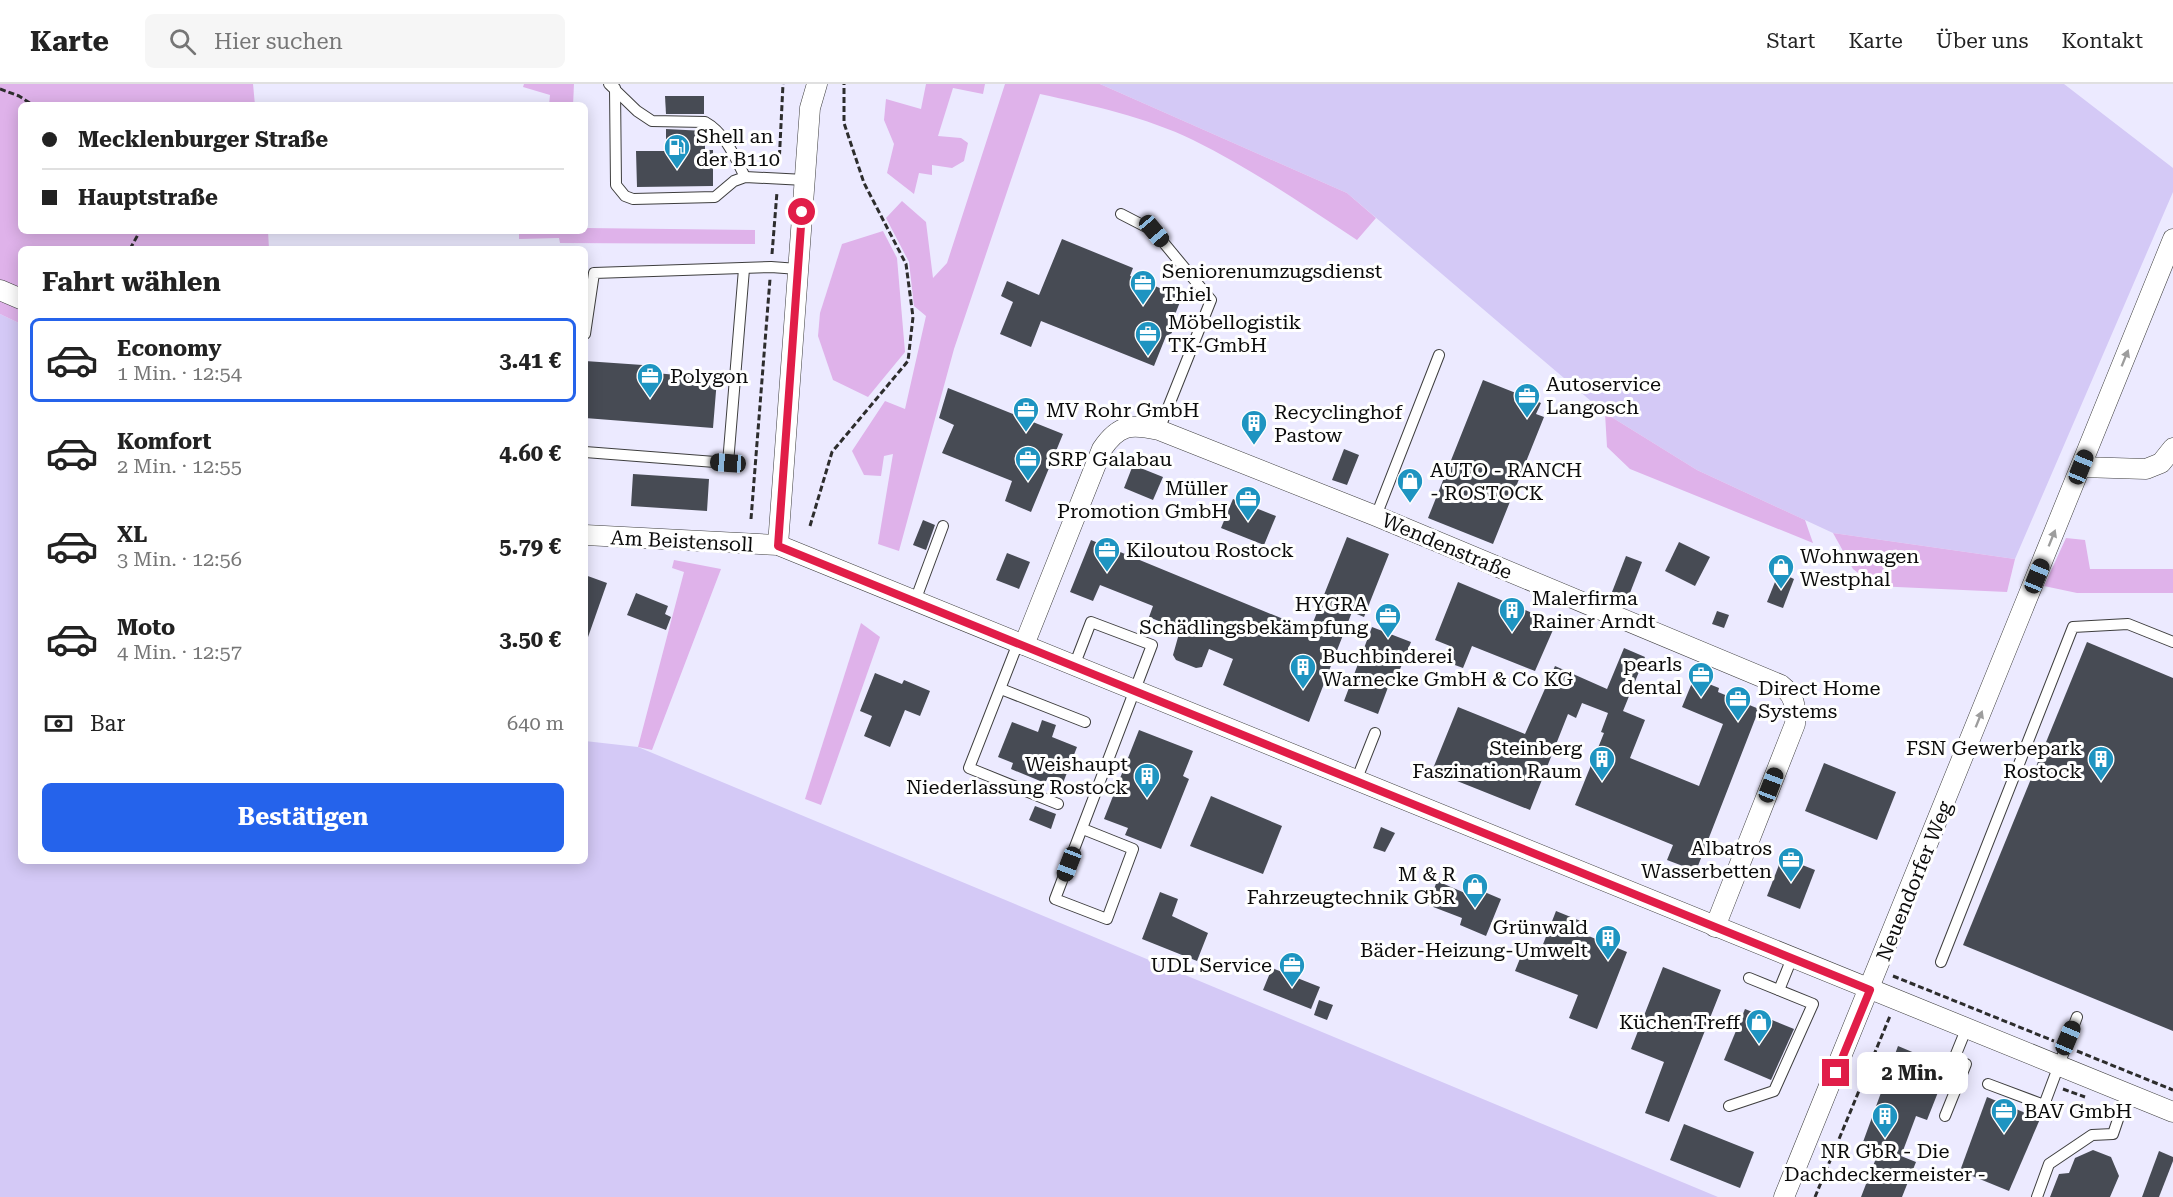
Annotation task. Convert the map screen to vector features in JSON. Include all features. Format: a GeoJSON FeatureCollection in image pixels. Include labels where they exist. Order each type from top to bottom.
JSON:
{"type":"FeatureCollection","features":[{"type":"Feature","properties":{"kind":"street"},"geometry":{"type":"LineString","coordinates":[[804,84],[810,108]]}},
{"type":"Feature","properties":{"kind":"street"},"geometry":{"type":"LineString","coordinates":[[778,546],[810,108],[817,84]]}},
{"type":"Feature","properties":{"kind":"street","name":"Neuendorfer Weg"},"geometry":{"type":"LineString","coordinates":[[1784,1197],[1870,990],[2173,238]]}},
{"type":"Feature","properties":{"kind":"street"},"geometry":{"type":"LineString","coordinates":[[0,290],[18,298]]}},
{"type":"Feature","properties":{"kind":"street","name":"Wendenstraße"},"geometry":{"type":"LineString","coordinates":[[1021,644],[1102,449],[1111,435],[1124,428],[1139,426],[1159,430],[1376,516],[1770,680],[1792,693],[1796,708],[1795,724],[1715,927]]}},
{"type":"Feature","properties":{"kind":"street"},"geometry":{"type":"LineString","coordinates":[[2081,467],[2146,469],[2161,463],[2173,448]]}},
{"type":"Feature","properties":{"kind":"street","name":"Am Beistensoll"},"geometry":{"type":"LineString","coordinates":[[588,535],[778,546],[2173,1112]]}},
{"type":"Feature","properties":{"kind":"lane"},"geometry":{"type":"LineString","coordinates":[[612,86],[637,111],[652,121],[705,122],[710,125],[725,141],[745,177]]}},
{"type":"Feature","properties":{"kind":"lane"},"geometry":{"type":"LineString","coordinates":[[612,86],[616,185],[625,196],[633,199],[715,197],[734,181],[745,177],[805,180]]}},
{"type":"Feature","properties":{"kind":"lane"},"geometry":{"type":"LineString","coordinates":[[1121,214],[1154,231],[1211,300],[1159,430]]}},
{"type":"Feature","properties":{"kind":"lane"},"geometry":{"type":"LineString","coordinates":[[588,314],[594,273],[771,267],[798,269]]}},
{"type":"Feature","properties":{"kind":"lane"},"geometry":{"type":"LineString","coordinates":[[588,452],[728,463],[744,268]]}},
{"type":"Feature","properties":{"kind":"lane"},"geometry":{"type":"LineString","coordinates":[[1376,516],[1439,355]]}},
{"type":"Feature","properties":{"kind":"lane"},"geometry":{"type":"LineString","coordinates":[[915,601],[943,526]]}},
{"type":"Feature","properties":{"kind":"lane"},"geometry":{"type":"LineString","coordinates":[[1074,666],[1091,622],[1152,645],[1055,899],[1107,919],[1133,849],[1083,829]]}},
{"type":"Feature","properties":{"kind":"lane"},"geometry":{"type":"LineString","coordinates":[[1941,962],[2073,627],[2128,624],[2173,642]]}},
{"type":"Feature","properties":{"kind":"lane"},"geometry":{"type":"LineString","coordinates":[[1021,644],[1000,688],[969,768],[1058,804]]}},
{"type":"Feature","properties":{"kind":"lane"},"geometry":{"type":"LineString","coordinates":[[1000,688],[1085,722]]}},
{"type":"Feature","properties":{"kind":"lane"},"geometry":{"type":"LineString","coordinates":[[1356,781],[1376,733]]}},
{"type":"Feature","properties":{"kind":"lane"},"geometry":{"type":"LineString","coordinates":[[1779,990],[1792,958]]}},
{"type":"Feature","properties":{"kind":"lane"},"geometry":{"type":"LineString","coordinates":[[1729,1106],[1774,1091],[1812,1004],[1749,978]]}},
{"type":"Feature","properties":{"kind":"lane"},"geometry":{"type":"LineString","coordinates":[[1988,1084],[2044,1105],[2077,1017]]}},
{"type":"Feature","properties":{"kind":"lane"},"geometry":{"type":"LineString","coordinates":[[1945,1116],[1966,1064],[1954,1059],[1967,1028]]}},
{"type":"Feature","properties":{"kind":"lane"},"geometry":{"type":"LineString","coordinates":[[2037,1197],[2049,1164],[2092,1135],[2113,1134],[2127,1094]]}},
{"type":"Feature","properties":{"kind":"path"},"geometry":{"type":"LineString","coordinates":[[751,519],[778,178],[783,84]]}},
{"type":"Feature","properties":{"kind":"path"},"geometry":{"type":"LineString","coordinates":[[810,526],[832,452],[908,361],[913,317],[906,264],[864,183],[844,123],[844,84]]}},
{"type":"Feature","properties":{"kind":"path"},"geometry":{"type":"LineString","coordinates":[[0,89],[20,96],[29,102]]}},
{"type":"Feature","properties":{"kind":"path"},"geometry":{"type":"LineString","coordinates":[[1815,1197],[1903,981],[2173,1090]]}},
{"type":"Feature","properties":{"kind":"shaded area"},"geometry":{"type":"Polygon","coordinates":[[[0,84],[253,84],[255,102],[18,102],[18,234],[268,234],[269,246],[18,246],[18,323],[0,314],[0,84]]]}},
{"type":"Feature","properties":{"kind":"shaded area"},"geometry":{"type":"Polygon","coordinates":[[[524,84],[574,84],[573,102],[549,102],[550,95],[523,87],[524,84]]]}},
{"type":"Feature","properties":{"kind":"shaded area"},"geometry":{"type":"Polygon","coordinates":[[[926,84],[985,84],[983,94],[953,88],[938,136],[961,138],[968,143],[964,161],[952,168],[932,165],[932,175],[919,173],[914,194],[887,173],[894,144],[884,120],[886,99],[921,109],[926,84]]]}},
{"type":"Feature","properties":{"kind":"shaded area"},"geometry":{"type":"Polygon","coordinates":[[[1005,84],[1100,84],[1347,193],[1376,218],[1357,240],[1256,175],[1193,140],[1137,118],[1040,94],[954,349],[899,551],[878,544],[893,454],[884,456],[881,476],[864,475],[852,451],[885,401],[905,409],[926,316],[914,306],[909,262],[886,218],[902,201],[926,222],[933,278],[947,263],[1005,84]]]}},
{"type":"Feature","properties":{"kind":"shaded area"},"geometry":{"type":"Polygon","coordinates":[[[1100,84],[2064,84],[2173,168],[2173,192],[2015,559],[1833,533],[1697,470],[1605,413],[1347,193],[1100,84]]]}},
{"type":"Feature","properties":{"kind":"shaded area"},"geometry":{"type":"Polygon","coordinates":[[[588,228],[755,230],[755,244],[560,243],[559,238],[519,239],[519,234],[588,234],[588,228]]]}},
{"type":"Feature","properties":{"kind":"shaded area"},"geometry":{"type":"Polygon","coordinates":[[[883,231],[897,258],[905,352],[868,397],[833,380],[818,336],[820,313],[842,244],[883,231]]]}},
{"type":"Feature","properties":{"kind":"shaded area"},"geometry":{"type":"Polygon","coordinates":[[[0,314],[18,323],[18,864],[588,864],[588,741],[638,747],[1718,1197],[0,1197],[0,314]]]}},
{"type":"Feature","properties":{"kind":"shaded area"},"geometry":{"type":"Polygon","coordinates":[[[1605,413],[1697,470],[1805,520],[1813,543],[1630,469],[1607,447],[1605,413]]]}},
{"type":"Feature","properties":{"kind":"shaded area"},"geometry":{"type":"Polygon","coordinates":[[[1833,533],[2015,559],[2007,592],[1875,586],[1853,569],[1833,533]]]}},
{"type":"Feature","properties":{"kind":"shaded area"},"geometry":{"type":"Polygon","coordinates":[[[2066,538],[2085,540],[2090,569],[2173,569],[2173,593],[2077,593],[2044,586],[2066,538]]]}},
{"type":"Feature","properties":{"kind":"shaded area"},"geometry":{"type":"Polygon","coordinates":[[[674,560],[721,569],[652,750],[638,747],[684,572],[672,568],[674,560]]]}},
{"type":"Feature","properties":{"kind":"shaded area"},"geometry":{"type":"Polygon","coordinates":[[[861,623],[880,637],[821,805],[805,799],[861,623]]]}},
{"type":"Feature","properties":{"kind":"building"},"geometry":{"type":"Polygon","coordinates":[[[665,96],[704,96],[704,114],[666,114],[665,96]]]}},
{"type":"Feature","properties":{"kind":"building"},"geometry":{"type":"Polygon","coordinates":[[[666,129],[705,131],[705,150],[713,150],[713,186],[637,187],[636,151],[666,151],[666,129]]]}},
{"type":"Feature","properties":{"kind":"building"},"geometry":{"type":"Polygon","coordinates":[[[1062,239],[1133,268],[1130,276],[1182,297],[1170,327],[1172,333],[1166,336],[1154,366],[1041,321],[1031,347],[1000,334],[1013,302],[1001,296],[1007,281],[1039,295],[1062,239]]]}},
{"type":"Feature","properties":{"kind":"building","name":"Polygon"},"geometry":{"type":"Polygon","coordinates":[[[588,361],[657,366],[656,373],[717,379],[713,428],[588,418],[588,361]]]}},
{"type":"Feature","properties":{"kind":"building"},"geometry":{"type":"Polygon","coordinates":[[[1483,380],[1541,403],[1536,414],[1544,417],[1493,544],[1428,518],[1483,380]]]}},
{"type":"Feature","properties":{"kind":"building"},"geometry":{"type":"Polygon","coordinates":[[[948,388],[1063,434],[1031,512],[1005,501],[1012,481],[942,453],[954,425],[939,418],[948,388]]]}},
{"type":"Feature","properties":{"kind":"building"},"geometry":{"type":"Polygon","coordinates":[[[1344,449],[1359,455],[1347,485],[1332,480],[1344,449]]]}},
{"type":"Feature","properties":{"kind":"building"},"geometry":{"type":"Polygon","coordinates":[[[1133,465],[1163,477],[1153,500],[1124,488],[1133,465]]]}},
{"type":"Feature","properties":{"kind":"building"},"geometry":{"type":"Polygon","coordinates":[[[633,474],[709,479],[707,511],[631,506],[633,474]]]}},
{"type":"Feature","properties":{"kind":"building","name":"Müller Promotion GmbH"},"geometry":{"type":"Polygon","coordinates":[[[1233,499],[1276,516],[1264,545],[1221,528],[1233,499]]]}},
{"type":"Feature","properties":{"kind":"building"},"geometry":{"type":"Polygon","coordinates":[[[923,520],[935,525],[926,550],[913,545],[923,520]]]}},
{"type":"Feature","properties":{"kind":"building"},"geometry":{"type":"Polygon","coordinates":[[[1347,537],[1389,554],[1364,617],[1352,612],[1309,722],[1223,685],[1233,659],[1209,649],[1202,667],[1196,668],[1176,660],[1173,655],[1180,630],[1149,617],[1153,606],[1100,585],[1093,601],[1070,592],[1091,540],[1310,630],[1347,537]]]}},
{"type":"Feature","properties":{"kind":"building"},"geometry":{"type":"Polygon","coordinates":[[[1679,542],[1710,557],[1695,586],[1665,571],[1679,542]]]}},
{"type":"Feature","properties":{"kind":"building"},"geometry":{"type":"Polygon","coordinates":[[[1007,553],[1030,562],[1019,589],[996,580],[1007,553]]]}},
{"type":"Feature","properties":{"kind":"building"},"geometry":{"type":"Polygon","coordinates":[[[1626,556],[1642,562],[1628,598],[1612,592],[1626,556]]]}},
{"type":"Feature","properties":{"kind":"building","name":"Wohnwagen Westphal"},"geometry":{"type":"Polygon","coordinates":[[[1779,572],[1794,579],[1783,608],[1767,602],[1779,572]]]}},
{"type":"Feature","properties":{"kind":"building"},"geometry":{"type":"Polygon","coordinates":[[[588,576],[607,583],[588,637],[588,576]]]}},
{"type":"Feature","properties":{"kind":"building"},"geometry":{"type":"Polygon","coordinates":[[[1458,582],[1556,623],[1535,671],[1472,646],[1463,668],[1444,661],[1450,646],[1435,640],[1458,582]]]}},
{"type":"Feature","properties":{"kind":"building"},"geometry":{"type":"Polygon","coordinates":[[[636,593],[668,606],[665,614],[671,617],[666,630],[627,615],[636,593]]]}},
{"type":"Feature","properties":{"kind":"building"},"geometry":{"type":"Polygon","coordinates":[[[1717,611],[1729,615],[1724,628],[1712,624],[1717,611]]]}},
{"type":"Feature","properties":{"kind":"building"},"geometry":{"type":"Polygon","coordinates":[[[1372,627],[1411,642],[1394,684],[1390,682],[1378,714],[1344,701],[1372,627]]]}},
{"type":"Feature","properties":{"kind":"building","name":"FSN Gewerbepark Rostock"},"geometry":{"type":"Polygon","coordinates":[[[2087,642],[2173,678],[2173,1031],[1963,945],[2087,642]]]}},
{"type":"Feature","properties":{"kind":"building"},"geometry":{"type":"Polygon","coordinates":[[[1624,648],[1645,657],[1623,711],[1645,720],[1630,758],[1699,786],[1723,724],[1682,707],[1694,678],[1719,688],[1718,692],[1759,709],[1696,871],[1667,860],[1673,845],[1575,805],[1604,733],[1601,732],[1608,713],[1582,703],[1576,718],[1568,714],[1530,810],[1432,771],[1458,707],[1525,734],[1555,666],[1607,689],[1624,648]]]}},
{"type":"Feature","properties":{"kind":"building"},"geometry":{"type":"Polygon","coordinates":[[[875,673],[902,684],[904,680],[930,691],[920,716],[905,710],[890,747],[864,736],[872,716],[860,711],[875,673]]]}},
{"type":"Feature","properties":{"kind":"building"},"geometry":{"type":"Polygon","coordinates":[[[1042,720],[1056,725],[1052,737],[1077,747],[1063,783],[1048,777],[1045,783],[1011,769],[1013,763],[998,757],[1012,722],[1038,732],[1042,720]]]}},
{"type":"Feature","properties":{"kind":"building","name":"Weishaupt Niederlassung Rostock"},"geometry":{"type":"Polygon","coordinates":[[[1139,730],[1193,751],[1183,776],[1189,779],[1161,849],[1125,835],[1128,828],[1104,819],[1139,730]]]}},
{"type":"Feature","properties":{"kind":"building"},"geometry":{"type":"Polygon","coordinates":[[[1824,763],[1896,792],[1877,840],[1805,811],[1824,763]]]}},
{"type":"Feature","properties":{"kind":"building"},"geometry":{"type":"Polygon","coordinates":[[[1211,796],[1282,826],[1263,874],[1190,846],[1211,796]]]}},
{"type":"Feature","properties":{"kind":"building"},"geometry":{"type":"Polygon","coordinates":[[[1035,806],[1056,814],[1051,829],[1029,820],[1035,806]]]}},
{"type":"Feature","properties":{"kind":"building"},"geometry":{"type":"Polygon","coordinates":[[[1381,827],[1395,833],[1385,852],[1373,848],[1381,827]]]}},
{"type":"Feature","properties":{"kind":"building","name":"Albatros Wasserbetten"},"geometry":{"type":"Polygon","coordinates":[[[1782,857],[1815,870],[1800,909],[1767,896],[1782,857]]]}},
{"type":"Feature","properties":{"kind":"building","name":"M & R Fahrzeugtechnik GbR"},"geometry":{"type":"Polygon","coordinates":[[[1437,881],[1472,896],[1475,888],[1501,899],[1486,936],[1460,925],[1462,918],[1428,905],[1437,881]]]}},
{"type":"Feature","properties":{"kind":"building"},"geometry":{"type":"Polygon","coordinates":[[[1160,892],[1178,899],[1172,916],[1208,933],[1197,961],[1142,939],[1160,892]]]}},
{"type":"Feature","properties":{"kind":"building"},"geometry":{"type":"Polygon","coordinates":[[[1556,911],[1583,922],[1579,932],[1627,952],[1597,1029],[1569,1018],[1578,995],[1515,971],[1525,946],[1540,952],[1556,911]]]}},
{"type":"Feature","properties":{"kind":"building"},"geometry":{"type":"Polygon","coordinates":[[[1663,967],[1721,990],[1669,1122],[1645,1113],[1664,1062],[1631,1049],[1663,967]]]}},
{"type":"Feature","properties":{"kind":"building","name":"UDL Service"},"geometry":{"type":"Polygon","coordinates":[[[1272,968],[1320,987],[1311,1009],[1263,990],[1272,968]]]}},
{"type":"Feature","properties":{"kind":"building"},"geometry":{"type":"Polygon","coordinates":[[[1319,1000],[1333,1005],[1327,1020],[1314,1015],[1319,1000]]]}},
{"type":"Feature","properties":{"kind":"building","name":"KüchenTreff"},"geometry":{"type":"Polygon","coordinates":[[[1745,1009],[1794,1029],[1771,1080],[1724,1060],[1745,1009]]]}},
{"type":"Feature","properties":{"kind":"building"},"geometry":{"type":"Polygon","coordinates":[[[1898,1046],[1948,1067],[1927,1120],[1916,1116],[1901,1156],[1916,1162],[1902,1197],[1861,1197],[1880,1148],[1863,1142],[1898,1046]]]}},
{"type":"Feature","properties":{"kind":"building","name":"BAV GmbH"},"geometry":{"type":"Polygon","coordinates":[[[1987,1097],[2040,1119],[2009,1191],[1960,1171],[1987,1097]]]}},
{"type":"Feature","properties":{"kind":"building"},"geometry":{"type":"Polygon","coordinates":[[[1684,1124],[1754,1152],[1740,1188],[1670,1160],[1684,1124]]]}},
{"type":"Feature","properties":{"kind":"building"},"geometry":{"type":"Polygon","coordinates":[[[2093,1150],[2111,1157],[2119,1176],[2110,1197],[2050,1197],[2059,1174],[2069,1173],[2075,1158],[2093,1150]]]}},
{"type":"Feature","properties":{"kind":"building"},"geometry":{"type":"Polygon","coordinates":[[[2159,1151],[2173,1157],[2173,1161],[2159,1197],[2142,1197],[2159,1151]]]}},
{"type":"Feature","properties":{"kind":"place","name":"Shell an der B110"},"geometry":{"type":"Point","coordinates":[677,170]}},
{"type":"Feature","properties":{"kind":"place","name":"Seniorenumzugsdienst Thiel"},"geometry":{"type":"Point","coordinates":[1143,306]}},
{"type":"Feature","properties":{"kind":"place","name":"Möbellogistik TK-GmbH"},"geometry":{"type":"Point","coordinates":[1148,357]}},
{"type":"Feature","properties":{"kind":"place","name":"Polygon"},"geometry":{"type":"Point","coordinates":[650,399]}},
{"type":"Feature","properties":{"kind":"place","name":"Autoservice Langosch"},"geometry":{"type":"Point","coordinates":[1527,419]}},
{"type":"Feature","properties":{"kind":"place","name":"MV Rohr GmbH"},"geometry":{"type":"Point","coordinates":[1026,433]}},
{"type":"Feature","properties":{"kind":"place","name":"Recyclinghof Pastow"},"geometry":{"type":"Point","coordinates":[1254,446]}},
{"type":"Feature","properties":{"kind":"place","name":"SRP Galabau"},"geometry":{"type":"Point","coordinates":[1028,482]}},
{"type":"Feature","properties":{"kind":"place","name":"AUTO - RANCH - ROSTOCK"},"geometry":{"type":"Point","coordinates":[1410,504]}},
{"type":"Feature","properties":{"kind":"place","name":"Müller Promotion GmbH"},"geometry":{"type":"Point","coordinates":[1248,522]}},
{"type":"Feature","properties":{"kind":"place","name":"Kiloutou Rostock"},"geometry":{"type":"Point","coordinates":[1107,573]}},
{"type":"Feature","properties":{"kind":"place","name":"Wohnwagen Westphal"},"geometry":{"type":"Point","coordinates":[1781,590]}},
{"type":"Feature","properties":{"kind":"place","name":"Malerfirma Rainer Arndt"},"geometry":{"type":"Point","coordinates":[1512,633]}},
{"type":"Feature","properties":{"kind":"place","name":"HYGRA Schädlingsbekämpfung"},"geometry":{"type":"Point","coordinates":[1388,639]}},
{"type":"Feature","properties":{"kind":"place","name":"Buchbinderei Warnecke GmbH & Co KG"},"geometry":{"type":"Point","coordinates":[1303,690]}},
{"type":"Feature","properties":{"kind":"place","name":"pearls dental"},"geometry":{"type":"Point","coordinates":[1701,698]}},
{"type":"Feature","properties":{"kind":"place","name":"Direct Home Systems"},"geometry":{"type":"Point","coordinates":[1738,722]}},
{"type":"Feature","properties":{"kind":"place","name":"Steinberg Faszination Raum"},"geometry":{"type":"Point","coordinates":[1602,782]}},
{"type":"Feature","properties":{"kind":"place","name":"FSN Gewerbepark Rostock"},"geometry":{"type":"Point","coordinates":[2101,782]}},
{"type":"Feature","properties":{"kind":"place","name":"Weishaupt Niederlassung Rostock"},"geometry":{"type":"Point","coordinates":[1147,799]}},
{"type":"Feature","properties":{"kind":"place","name":"Albatros Wasserbetten"},"geometry":{"type":"Point","coordinates":[1791,883]}},
{"type":"Feature","properties":{"kind":"place","name":"M & R Fahrzeugtechnik GbR"},"geometry":{"type":"Point","coordinates":[1475,909]}},
{"type":"Feature","properties":{"kind":"place","name":"Grünwald Bäder-Heizung-Umwelt"},"geometry":{"type":"Point","coordinates":[1608,961]}},
{"type":"Feature","properties":{"kind":"place","name":"UDL Service"},"geometry":{"type":"Point","coordinates":[1292,988]}},
{"type":"Feature","properties":{"kind":"place","name":"KüchenTreff"},"geometry":{"type":"Point","coordinates":[1759,1045]}},
{"type":"Feature","properties":{"kind":"place","name":"BAV GmbH"},"geometry":{"type":"Point","coordinates":[2004,1134]}},
{"type":"Feature","properties":{"kind":"place","name":"NR GbR - Die Dachdeckermeister -"},"geometry":{"type":"Point","coordinates":[1885,1139]}},
{"type":"Feature","properties":{"kind":"route"},"geometry":{"type":"LineString","coordinates":[[802,212],[778,546],[1870,990],[1836,1073]]}}]}
